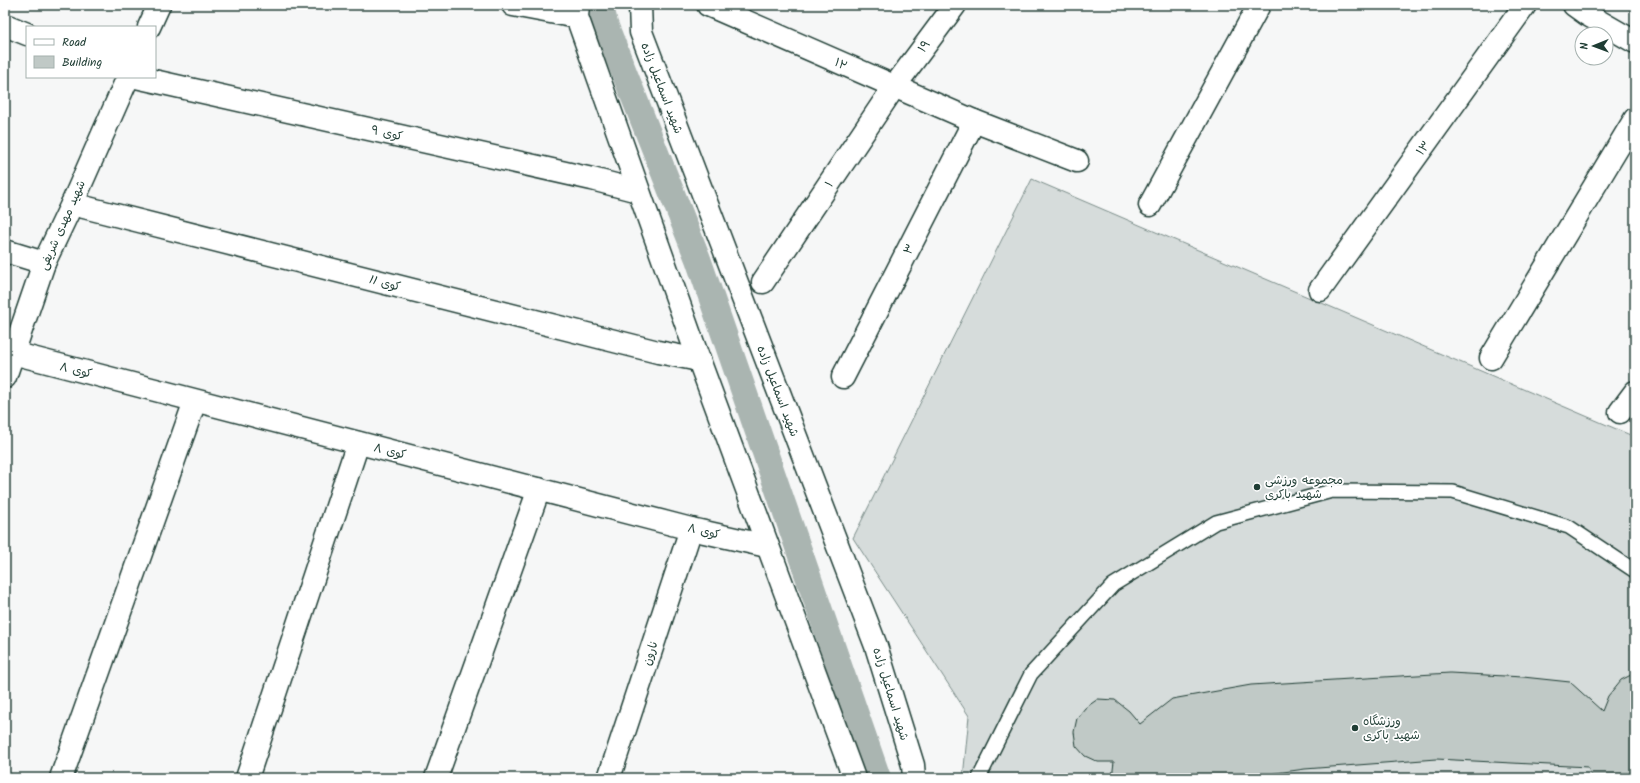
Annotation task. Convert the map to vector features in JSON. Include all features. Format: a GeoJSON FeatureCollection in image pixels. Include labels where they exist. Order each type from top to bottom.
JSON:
{"type":"FeatureCollection","features":[{"type":"Feature","properties":{"kind":"street"},"geometry":{"type":"LineString","coordinates":[[149,26],[159,5]]}},
{"type":"Feature","properties":{"kind":"street"},"geometry":{"type":"LineString","coordinates":[[513,5],[577,11],[638,191],[699,360],[854,778]]}},
{"type":"Feature","properties":{"kind":"street","name":"شهید اسماعیل زاده"},"geometry":{"type":"LineString","coordinates":[[640,5],[641,32],[876,646],[913,765],[914,778]]}},
{"type":"Feature","properties":{"kind":"street","name":"۱۲"},"geometry":{"type":"LineString","coordinates":[[708,5],[974,121],[1077,161]]}},
{"type":"Feature","properties":{"kind":"street","name":"۱۹"},"geometry":{"type":"LineString","coordinates":[[894,87],[955,5]]}},
{"type":"Feature","properties":{"kind":"street"},"geometry":{"type":"LineString","coordinates":[[1150,205],[1259,5]]}},
{"type":"Feature","properties":{"kind":"street","name":"۱۳"},"geometry":{"type":"LineString","coordinates":[[1320,290],[1525,5]]}},
{"type":"Feature","properties":{"kind":"street"},"geometry":{"type":"LineString","coordinates":[[1574,5],[1588,16],[1635,42]]}},
{"type":"Feature","properties":{"kind":"street"},"geometry":{"type":"LineString","coordinates":[[5,25],[26,34]]}},
{"type":"Feature","properties":{"kind":"street","name":"شهید مهدی شریفی"},"geometry":{"type":"LineString","coordinates":[[5,377],[9,353],[44,263],[72,204],[128,78]]}},
{"type":"Feature","properties":{"kind":"street","name":"کوی ۹"},"geometry":{"type":"LineString","coordinates":[[140,78],[638,191]]}},
{"type":"Feature","properties":{"kind":"street","name":"۱"},"geometry":{"type":"LineString","coordinates":[[763,282],[894,87]]}},
{"type":"Feature","properties":{"kind":"street"},"geometry":{"type":"LineString","coordinates":[[1491,358],[1635,119]]}},
{"type":"Feature","properties":{"kind":"street","name":"۳"},"geometry":{"type":"LineString","coordinates":[[843,377],[974,121]]}},
{"type":"Feature","properties":{"kind":"street","name":"کوی 11"},"geometry":{"type":"LineString","coordinates":[[72,204],[658,352],[699,360]]}},
{"type":"Feature","properties":{"kind":"street"},"geometry":{"type":"LineString","coordinates":[[5,251],[44,263]]}},
{"type":"Feature","properties":{"kind":"street","name":"کوی ۸"},"geometry":{"type":"LineString","coordinates":[[9,353],[691,529],[767,546]]}},
{"type":"Feature","properties":{"kind":"street"},"geometry":{"type":"LineString","coordinates":[[1620,412],[1635,392]]}},
{"type":"Feature","properties":{"kind":"street"},"geometry":{"type":"LineString","coordinates":[[61,778],[195,401]]}},
{"type":"Feature","properties":{"kind":"street"},"geometry":{"type":"LineString","coordinates":[[247,778],[358,443]]}},
{"type":"Feature","properties":{"kind":"street"},"geometry":{"type":"LineString","coordinates":[[436,778],[539,489]]}},
{"type":"Feature","properties":{"kind":"street","name":"نارون"},"geometry":{"type":"LineString","coordinates":[[609,778],[691,529]]}},
{"type":"Feature","properties":{"kind":"lane"},"geometry":{"type":"LineString","coordinates":[[979,778],[1031,674],[1113,585],[1216,522],[1332,491],[1453,492],[1569,527],[1635,570]]}},
{"type":"Feature","properties":{"kind":"shaded area","name":"مجموعه ورزشی شهید باکری"},"geometry":{"type":"Polygon","coordinates":[[[1032,179],[1635,437],[1635,778],[963,778],[969,716],[853,538],[1032,179]]]}},
{"type":"Feature","properties":{"kind":"building","name":"ورزشگاه شهید باکری"},"geometry":{"type":"Polygon","coordinates":[[[1450,673],[1523,677],[1570,682],[1602,711],[1608,696],[1621,680],[1635,673],[1635,738],[1632,738],[1635,744],[1635,778],[1592,778],[1588,767],[1436,759],[1305,769],[1240,778],[1112,778],[1114,762],[1098,762],[1085,756],[1076,746],[1074,732],[1077,718],[1085,708],[1098,699],[1115,700],[1129,711],[1140,724],[1172,699],[1251,685],[1450,673]]]}},
{"type":"Feature","properties":{"kind":"waterway"},"geometry":{"type":"LineString","coordinates":[[601,5],[605,24],[698,259],[878,778]]}},
{"type":"Feature","properties":{"kind":"place","name":"مجموعه ورزشی شهید باکری"},"geometry":{"type":"Point","coordinates":[1257,487]}},
{"type":"Feature","properties":{"kind":"place","name":"ورزشگاه شهید باکری"},"geometry":{"type":"Point","coordinates":[1355,728]}}]}
